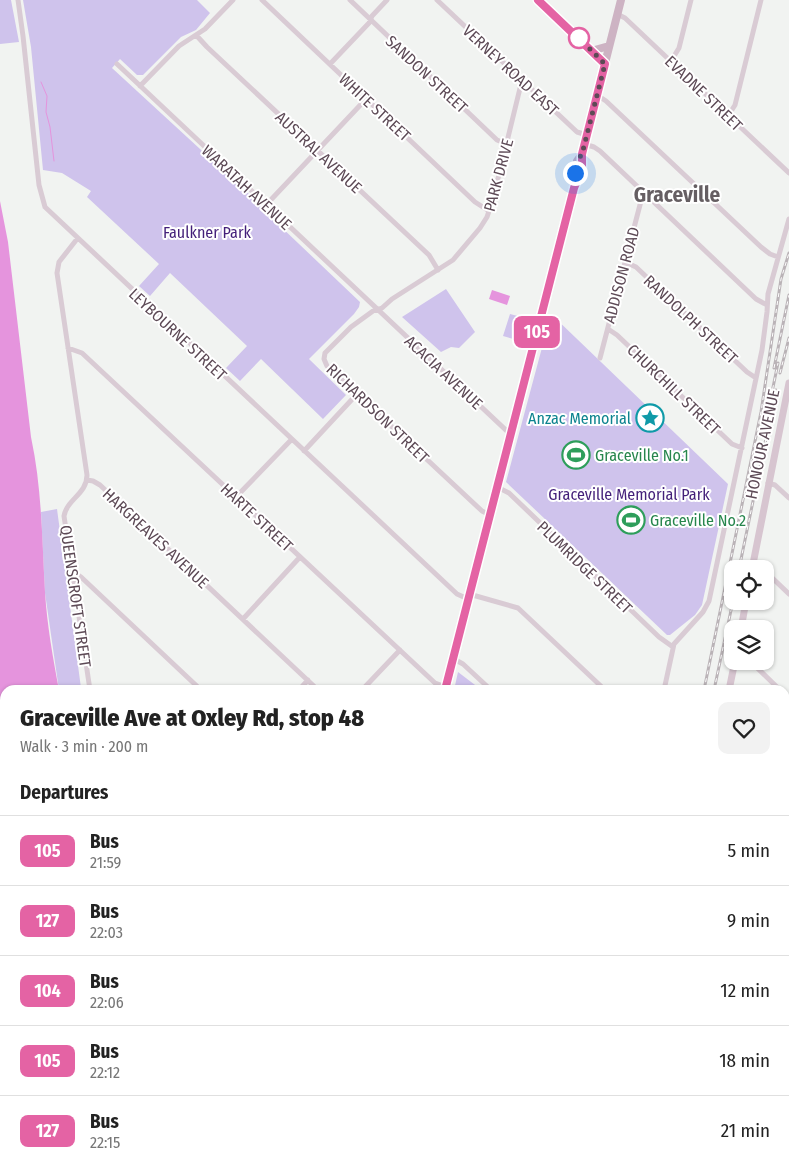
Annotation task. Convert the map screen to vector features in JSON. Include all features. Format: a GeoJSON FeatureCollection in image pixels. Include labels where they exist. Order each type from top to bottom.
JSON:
{"type":"FeatureCollection","features":[{"type":"Feature","properties":{"kind":"main road"},"geometry":{"type":"LineString","coordinates":[[538,0],[605,64]]}},
{"type":"Feature","properties":{"kind":"main road"},"geometry":{"type":"LineString","coordinates":[[447,685],[452,658],[576,180],[577,161],[582,154],[621,0]]}},
{"type":"Feature","properties":{"kind":"main road"},"geometry":{"type":"LineString","coordinates":[[592,51],[609,46]]}},
{"type":"Feature","properties":{"kind":"main road","name":"HONOUR AVENUE"},"geometry":{"type":"LineString","coordinates":[[753,560],[768,483],[786,412],[789,383]]}},
{"type":"Feature","properties":{"kind":"main road"},"geometry":{"type":"LineString","coordinates":[[731,685],[733,670]]}},
{"type":"Feature","properties":{"kind":"street","name":"LEYBOURNE STREET"},"geometry":{"type":"LineString","coordinates":[[18,0],[42,198],[46,209],[457,594],[518,608],[600,685]]}},
{"type":"Feature","properties":{"kind":"street"},"geometry":{"type":"LineString","coordinates":[[140,86],[179,46],[205,29],[233,0]]}},
{"type":"Feature","properties":{"kind":"street","name":"WHITE STREET"},"geometry":{"type":"LineString","coordinates":[[262,0],[481,207],[489,211]]}},
{"type":"Feature","properties":{"kind":"street","name":"SANDON STREET"},"geometry":{"type":"LineString","coordinates":[[350,0],[497,140],[507,144]]}},
{"type":"Feature","properties":{"kind":"street"},"geometry":{"type":"LineString","coordinates":[[330,64],[369,24],[372,16],[387,0]]}},
{"type":"Feature","properties":{"kind":"street","name":"VERNEY ROAD EAST"},"geometry":{"type":"LineString","coordinates":[[437,0],[577,132],[587,135]]}},
{"type":"Feature","properties":{"kind":"street"},"geometry":{"type":"LineString","coordinates":[[671,61],[679,48],[691,0]]}},
{"type":"Feature","properties":{"kind":"street"},"geometry":{"type":"LineString","coordinates":[[728,116],[735,104],[761,0]]}},
{"type":"Feature","properties":{"kind":"street","name":"EVADNE STREET"},"geometry":{"type":"LineString","coordinates":[[617,14],[625,18],[789,173]]}},
{"type":"Feature","properties":{"kind":"street","name":"AUSTRAL AVENUE"},"geometry":{"type":"LineString","coordinates":[[196,35],[206,47],[429,255],[438,270]]}},
{"type":"Feature","properties":{"kind":"street","name":"WARATAH AVENUE"},"geometry":{"type":"LineString","coordinates":[[117,64],[378,309]]}},
{"type":"Feature","properties":{"kind":"street","name":"PARK DRIVE"},"geometry":{"type":"LineString","coordinates":[[378,309],[453,260],[480,228],[489,211],[522,80]]}},
{"type":"Feature","properties":{"kind":"street"},"geometry":{"type":"LineString","coordinates":[[597,95],[606,101],[761,247],[778,257]]}},
{"type":"Feature","properties":{"kind":"street"},"geometry":{"type":"LineString","coordinates":[[266,205],[366,98]]}},
{"type":"Feature","properties":{"kind":"street"},"geometry":{"type":"LineString","coordinates":[[584,144],[598,149],[756,298],[767,304]]}},
{"type":"Feature","properties":{"kind":"street","name":"ADDISON ROAD"},"geometry":{"type":"LineString","coordinates":[[600,358],[641,201],[645,194]]}},
{"type":"Feature","properties":{"kind":"street"},"geometry":{"type":"LineString","coordinates":[[665,685],[673,647],[705,610],[709,601],[756,378],[771,278],[789,219]]}},
{"type":"Feature","properties":{"kind":"street","name":"HARGREAVES AVENUE"},"geometry":{"type":"LineString","coordinates":[[77,239],[56,268],[87,480],[100,485],[313,685]]}},
{"type":"Feature","properties":{"kind":"street","name":"RANDOLPH STREET"},"geometry":{"type":"LineString","coordinates":[[625,262],[636,267],[747,372],[756,378]]}},
{"type":"Feature","properties":{"kind":"street","name":"ACACIA AVENUE"},"geometry":{"type":"LineString","coordinates":[[378,309],[510,434]]}},
{"type":"Feature","properties":{"kind":"street","name":"RICHARDSON STREET"},"geometry":{"type":"LineString","coordinates":[[378,309],[347,330],[325,353],[324,357],[327,366],[482,511],[490,515]]}},
{"type":"Feature","properties":{"kind":"street","name":"CHURCHILL STREET"},"geometry":{"type":"LineString","coordinates":[[608,329],[617,335],[732,444],[742,448]]}},
{"type":"Feature","properties":{"kind":"street","name":"HARTE STREET"},"geometry":{"type":"LineString","coordinates":[[68,348],[82,352],[439,685]]}},
{"type":"Feature","properties":{"kind":"street"},"geometry":{"type":"LineString","coordinates":[[304,451],[357,394]]}},
{"type":"Feature","properties":{"kind":"street"},"geometry":{"type":"LineString","coordinates":[[236,497],[292,439]]}},
{"type":"Feature","properties":{"kind":"street","name":"QUEENSCROFT STREET"},"geometry":{"type":"LineString","coordinates":[[87,480],[84,489],[67,507],[64,515],[89,685]]}},
{"type":"Feature","properties":{"kind":"street"},"geometry":{"type":"LineString","coordinates":[[768,483],[776,485],[789,498]]}},
{"type":"Feature","properties":{"kind":"street","name":"PLUMRIDGE STREET"},"geometry":{"type":"LineString","coordinates":[[497,487],[509,493],[659,637],[673,647]]}},
{"type":"Feature","properties":{"kind":"street"},"geometry":{"type":"LineString","coordinates":[[242,619],[300,557]]}},
{"type":"Feature","properties":{"kind":"street"},"geometry":{"type":"LineString","coordinates":[[73,575],[81,577],[196,685]]}},
{"type":"Feature","properties":{"kind":"street"},"geometry":{"type":"LineString","coordinates":[[774,580],[789,594]]}},
{"type":"Feature","properties":{"kind":"street"},"geometry":{"type":"LineString","coordinates":[[367,685],[400,650]]}},
{"type":"Feature","properties":{"kind":"street"},"geometry":{"type":"LineString","coordinates":[[452,658],[463,664],[486,685]]}},
{"type":"Feature","properties":{"kind":"street"},"geometry":{"type":"LineString","coordinates":[[759,670],[775,685]]}},
{"type":"Feature","properties":{"kind":"street"},"geometry":{"type":"LineString","coordinates":[[304,685],[308,680]]}},
{"type":"Feature","properties":{"kind":"green space"},"geometry":{"type":"Polygon","coordinates":[[[0,0],[11,0],[19,42],[0,44],[0,0]]]}},
{"type":"Feature","properties":{"kind":"green space","name":"Faulkner Park"},"geometry":{"type":"Polygon","coordinates":[[[23,0],[197,0],[210,13],[196,30],[181,37],[143,75],[137,75],[120,59],[112,68],[262,206],[278,224],[360,302],[354,314],[309,359],[346,395],[323,419],[261,359],[240,381],[226,368],[247,346],[170,273],[150,296],[139,286],[159,264],[87,197],[91,191],[62,173],[43,170],[31,47],[23,0]]]}},
{"type":"Feature","properties":{"kind":"green space"},"geometry":{"type":"Polygon","coordinates":[[[446,289],[475,332],[459,348],[451,347],[441,352],[402,317],[446,289]]]}},
{"type":"Feature","properties":{"kind":"green space"},"geometry":{"type":"Polygon","coordinates":[[[510,314],[533,320],[527,343],[503,336],[510,314]]]}},
{"type":"Feature","properties":{"kind":"green space","name":"Graceville Memorial Park"},"geometry":{"type":"Polygon","coordinates":[[[551,314],[728,484],[702,605],[695,615],[670,635],[667,635],[506,482],[551,314]]]}},
{"type":"Feature","properties":{"kind":"green space"},"geometry":{"type":"Polygon","coordinates":[[[57,509],[81,685],[58,685],[45,593],[41,512],[57,509]]]}},
{"type":"Feature","properties":{"kind":"green space"},"geometry":{"type":"Polygon","coordinates":[[[458,672],[475,685],[455,685],[458,672]]]}},
{"type":"Feature","properties":{"kind":"shaded area"},"geometry":{"type":"Polygon","coordinates":[[[0,201],[8,242],[31,437],[35,456],[41,514],[46,604],[50,641],[58,685],[0,685],[0,201]]]}},
{"type":"Feature","properties":{"kind":"shaded area"},"geometry":{"type":"Polygon","coordinates":[[[492,290],[510,296],[507,305],[489,299],[492,290]]]}},
{"type":"Feature","properties":{"kind":"waterway"},"geometry":{"type":"LineString","coordinates":[[41,82],[47,96],[46,112],[50,127],[54,161]]}},
{"type":"Feature","properties":{"kind":"railway"},"geometry":{"type":"LineString","coordinates":[[705,685],[761,412],[781,279],[789,253]]}},
{"type":"Feature","properties":{"kind":"railway"},"geometry":{"type":"LineString","coordinates":[[774,368],[789,295]]}},
{"type":"Feature","properties":{"kind":"railway"},"geometry":{"type":"LineString","coordinates":[[780,373],[789,338]]}},
{"type":"Feature","properties":{"kind":"railway"},"geometry":{"type":"LineString","coordinates":[[771,397],[778,363]]}},
{"type":"Feature","properties":{"kind":"railway"},"geometry":{"type":"LineString","coordinates":[[741,560],[776,390]]}},
{"type":"Feature","properties":{"kind":"railway"},"geometry":{"type":"LineString","coordinates":[[715,685],[731,610]]}},
{"type":"Feature","properties":{"kind":"bus line","name":"105"},"geometry":{"type":"LineString","coordinates":[[446,685],[523,382],[576,180],[582,167],[582,154],[605,64],[538,0]]}},
{"type":"Feature","properties":{"kind":"place","name":"Anzac Memorial"},"geometry":{"type":"Point","coordinates":[650,418]}},
{"type":"Feature","properties":{"kind":"place","name":"Graceville No.1"},"geometry":{"type":"Point","coordinates":[576,455]}},
{"type":"Feature","properties":{"kind":"place","name":"Graceville No.2"},"geometry":{"type":"Point","coordinates":[631,520]}},
{"type":"Feature","properties":{"kind":"district","name":"Graceville"},"geometry":{"type":"Point","coordinates":[677,195]}},
{"type":"Feature","properties":{"kind":"route"},"geometry":{"type":"LineString","coordinates":[[575,173],[577,161],[582,154],[605,64],[579,38]]}}]}
